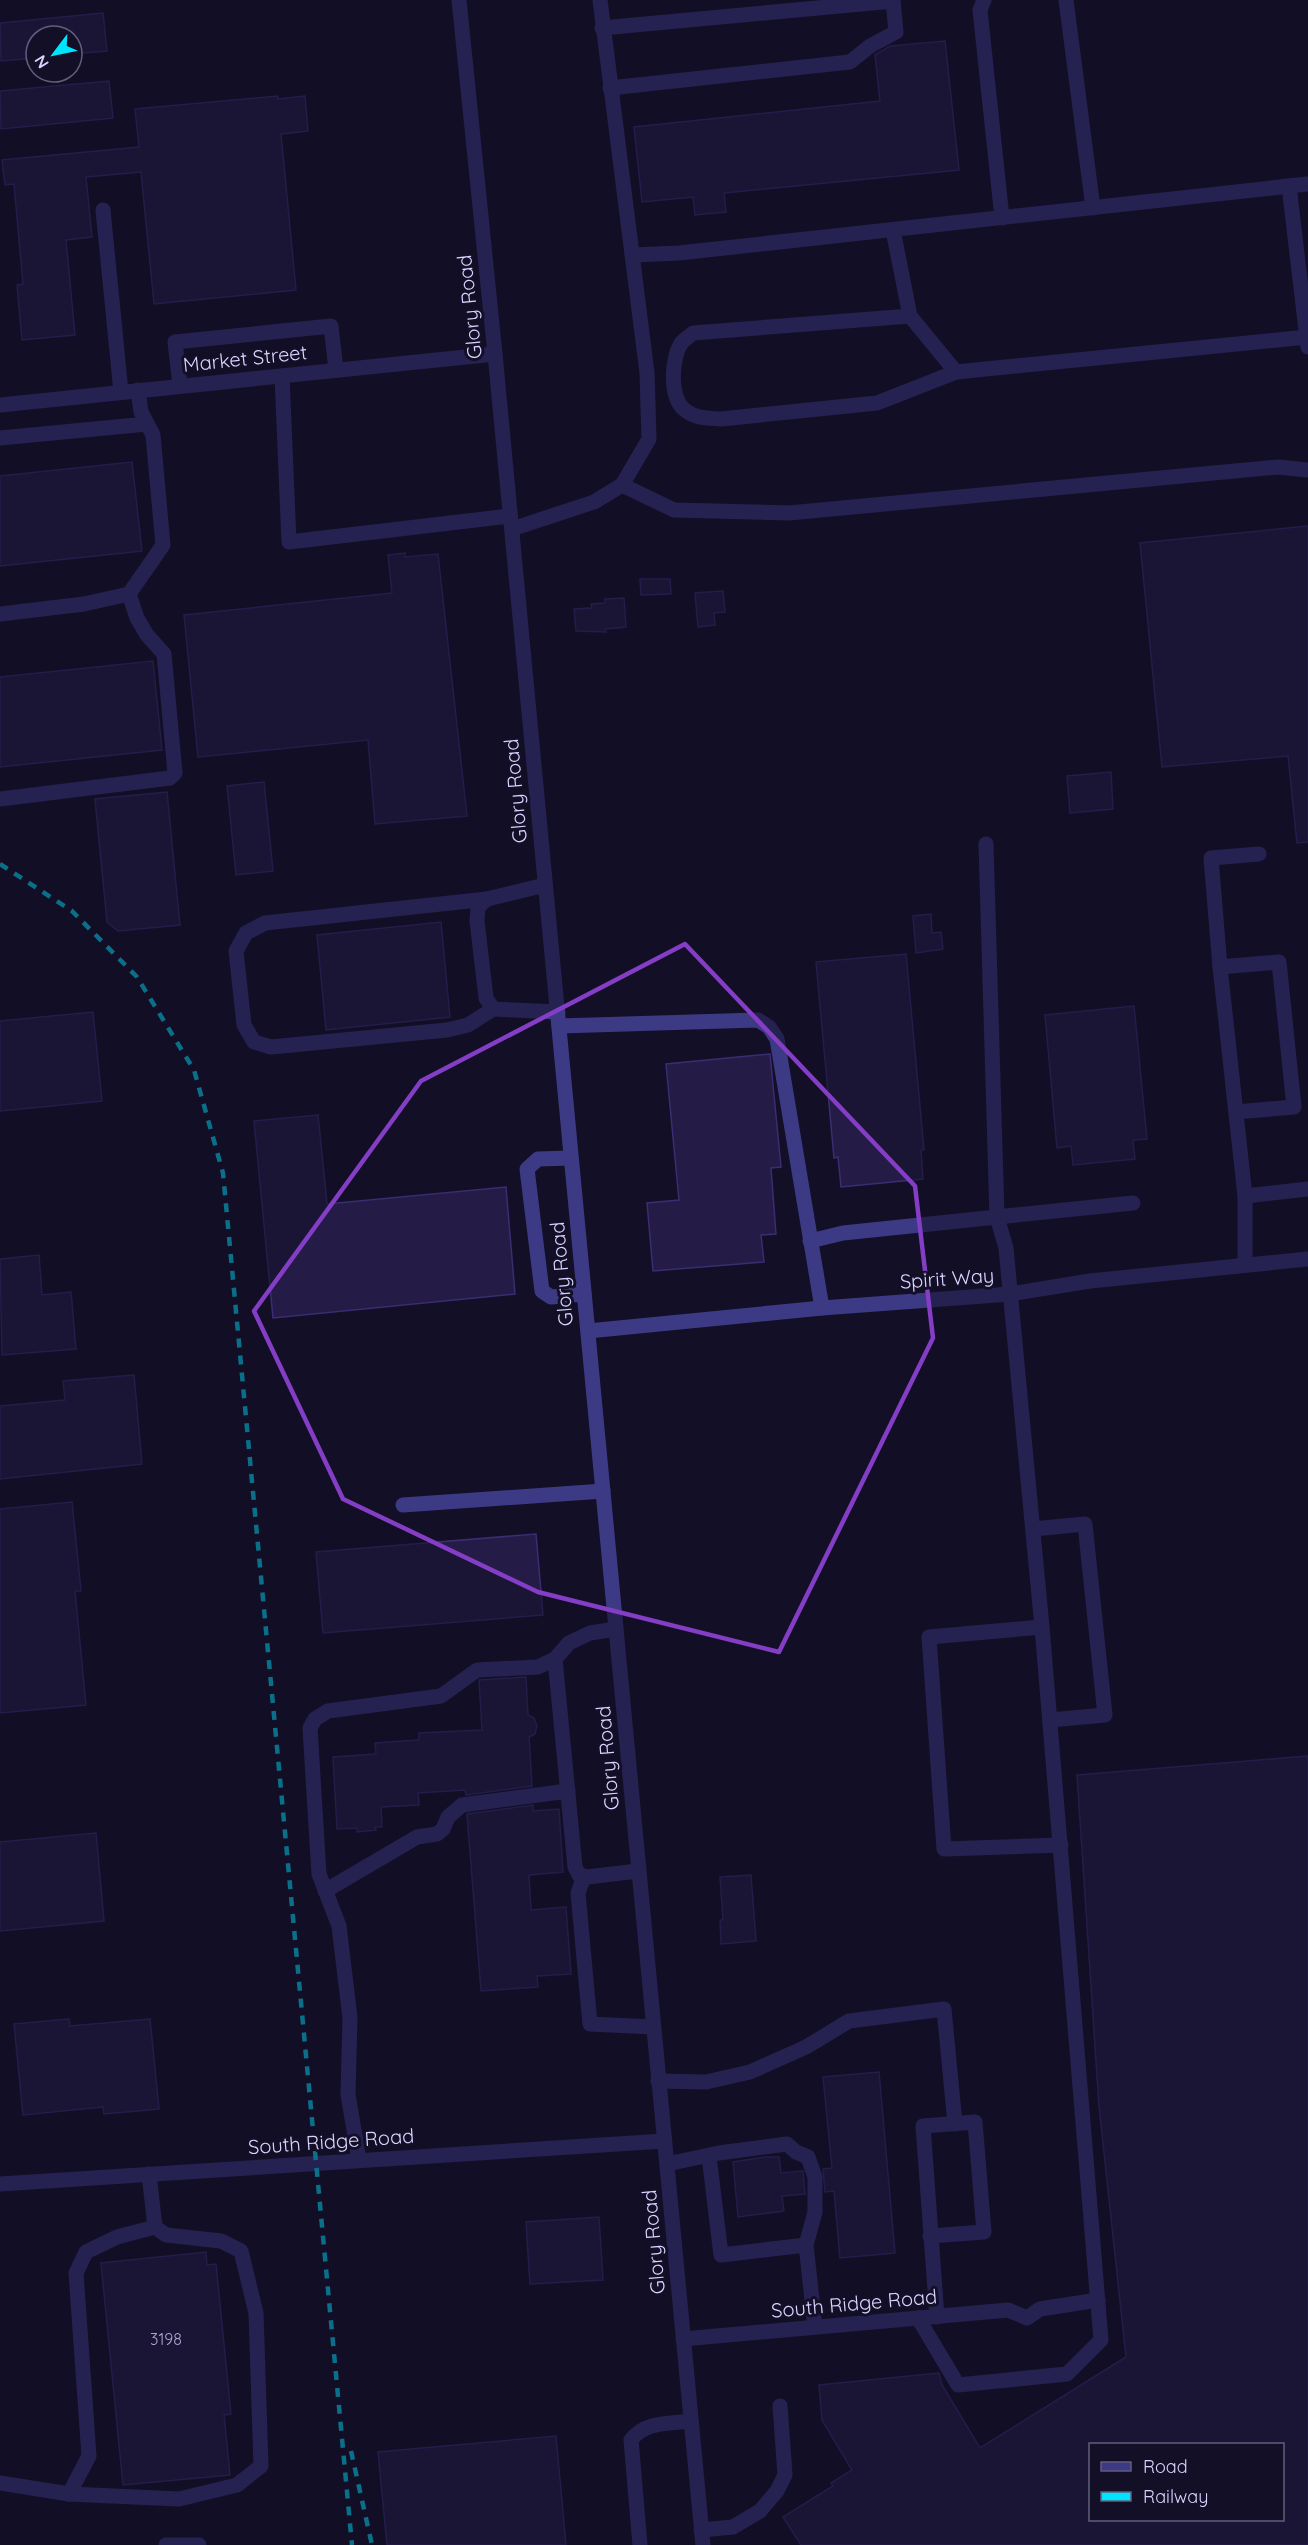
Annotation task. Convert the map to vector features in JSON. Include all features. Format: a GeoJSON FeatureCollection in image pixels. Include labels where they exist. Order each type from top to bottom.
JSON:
{"type":"FeatureCollection","features":[{"type":"Feature","properties":{"kind":"street","name":"Glory Road"},"geometry":{"type":"LineString","coordinates":[[459,0],[495,354],[702,2538]]}},
{"type":"Feature","properties":{"kind":"street"},"geometry":{"type":"LineString","coordinates":[[282,376],[289,542],[511,522],[594,502],[622,485],[649,439],[647,373],[600,0]]}},
{"type":"Feature","properties":{"kind":"street"},"geometry":{"type":"LineString","coordinates":[[603,28],[893,0],[897,32],[870,46],[850,62],[610,88]]}},
{"type":"Feature","properties":{"kind":"street"},"geometry":{"type":"LineString","coordinates":[[984,0],[980,10],[1002,218]]}},
{"type":"Feature","properties":{"kind":"street"},"geometry":{"type":"LineString","coordinates":[[1066,0],[1094,208]]}},
{"type":"Feature","properties":{"kind":"street"},"geometry":{"type":"LineString","coordinates":[[632,255],[679,253],[1308,184]]}},
{"type":"Feature","properties":{"kind":"street"},"geometry":{"type":"LineString","coordinates":[[910,316],[693,333],[682,342],[673,368],[676,395],[683,409],[698,418],[721,419],[877,403],[956,372],[1307,342],[1289,186]]}},
{"type":"Feature","properties":{"kind":"street"},"geometry":{"type":"LineString","coordinates":[[103,210],[121,392]]}},
{"type":"Feature","properties":{"kind":"street"},"geometry":{"type":"LineString","coordinates":[[893,230],[910,316],[956,372]]}},
{"type":"Feature","properties":{"kind":"street"},"geometry":{"type":"LineString","coordinates":[[180,386],[175,342],[331,326],[336,370]]}},
{"type":"Feature","properties":{"kind":"street","name":"Market Street"},"geometry":{"type":"LineString","coordinates":[[0,405],[495,354]]}},
{"type":"Feature","properties":{"kind":"street"},"geometry":{"type":"LineString","coordinates":[[0,614],[84,604],[129,594],[163,545],[153,435],[141,412],[138,390]]}},
{"type":"Feature","properties":{"kind":"street"},"geometry":{"type":"LineString","coordinates":[[0,438],[147,424]]}},
{"type":"Feature","properties":{"kind":"street"},"geometry":{"type":"LineString","coordinates":[[622,485],[674,510],[789,513],[1278,467],[1308,470]]}},
{"type":"Feature","properties":{"kind":"street"},"geometry":{"type":"LineString","coordinates":[[0,799],[170,778],[175,773],[164,654],[147,635],[137,618],[129,594]]}},
{"type":"Feature","properties":{"kind":"street"},"geometry":{"type":"LineString","coordinates":[[918,2318],[958,2385],[1067,2374],[1101,2340],[1033,1529],[1006,1248],[997,1217],[987,844]]}},
{"type":"Feature","properties":{"kind":"street"},"geometry":{"type":"LineString","coordinates":[[1245,1265],[1245,1196],[1220,967],[1211,858],[1259,854]]}},
{"type":"Feature","properties":{"kind":"street"},"geometry":{"type":"LineString","coordinates":[[545,885],[487,899],[265,923],[246,933],[236,951],[244,1025],[254,1042],[271,1047],[447,1030],[468,1025],[493,1009],[558,1019],[758,1020],[769,1027],[777,1039],[822,1308]]}},
{"type":"Feature","properties":{"kind":"street"},"geometry":{"type":"LineString","coordinates":[[487,899],[478,907],[477,921],[486,998],[493,1009]]}},
{"type":"Feature","properties":{"kind":"street"},"geometry":{"type":"LineString","coordinates":[[1220,967],[1279,962],[1294,1107],[1236,1112]]}},
{"type":"Feature","properties":{"kind":"street"},"geometry":{"type":"LineString","coordinates":[[571,1158],[538,1159],[527,1169],[542,1291],[551,1297],[584,1294]]}},
{"type":"Feature","properties":{"kind":"street"},"geometry":{"type":"LineString","coordinates":[[1245,1196],[1308,1189]]}},
{"type":"Feature","properties":{"kind":"street"},"geometry":{"type":"LineString","coordinates":[[810,1241],[843,1233],[1133,1203]]}},
{"type":"Feature","properties":{"kind":"street","name":"Spirit Way"},"geometry":{"type":"LineString","coordinates":[[588,1331],[822,1308],[1010,1294],[1090,1281],[1308,1259]]}},
{"type":"Feature","properties":{"kind":"street"},"geometry":{"type":"LineString","coordinates":[[403,1505],[603,1491]]}},
{"type":"Feature","properties":{"kind":"street"},"geometry":{"type":"LineString","coordinates":[[1033,1529],[1085,1524],[1105,1715],[1050,1720]]}},
{"type":"Feature","properties":{"kind":"street"},"geometry":{"type":"LineString","coordinates":[[1042,1627],[929,1637],[944,1849],[1061,1845]]}},
{"type":"Feature","properties":{"kind":"street"},"geometry":{"type":"LineString","coordinates":[[359,2160],[348,2094],[350,2018],[339,1926],[319,1874],[310,1728],[315,1719],[328,1711],[441,1696],[477,1670],[538,1667],[555,1659],[569,1643],[590,1633],[616,1629]]}},
{"type":"Feature","properties":{"kind":"street"},"geometry":{"type":"LineString","coordinates":[[555,1659],[575,1867],[579,1875],[584,1876],[638,1871]]}},
{"type":"Feature","properties":{"kind":"street"},"geometry":{"type":"LineString","coordinates":[[325,1891],[417,1837],[437,1834],[443,1829],[448,1817],[462,1805],[568,1791]]}},
{"type":"Feature","properties":{"kind":"street"},"geometry":{"type":"LineString","coordinates":[[584,1876],[578,1893],[590,2024],[653,2027]]}},
{"type":"Feature","properties":{"kind":"street"},"geometry":{"type":"LineString","coordinates":[[658,2081],[706,2082],[750,2072],[806,2047],[849,2021],[944,2009],[955,2124]]}},
{"type":"Feature","properties":{"kind":"street"},"geometry":{"type":"LineString","coordinates":[[930,2236],[984,2232],[975,2122],[923,2126],[930,2236],[937,2317]]}},
{"type":"Feature","properties":{"kind":"street","name":"South Ridge Road"},"geometry":{"type":"LineString","coordinates":[[0,2184],[664,2141]]}},
{"type":"Feature","properties":{"kind":"street"},"geometry":{"type":"LineString","coordinates":[[667,2164],[719,2152],[787,2144],[796,2152],[808,2157],[815,2177],[814,2212],[806,2246],[815,2327]]}},
{"type":"Feature","properties":{"kind":"street"},"geometry":{"type":"LineString","coordinates":[[709,2156],[721,2255],[806,2246]]}},
{"type":"Feature","properties":{"kind":"street"},"geometry":{"type":"LineString","coordinates":[[0,2483],[69,2494],[179,2499],[237,2485],[261,2466],[256,2313],[241,2251],[220,2241],[166,2235],[155,2227],[149,2174]]}},
{"type":"Feature","properties":{"kind":"street"},"geometry":{"type":"LineString","coordinates":[[69,2494],[89,2456],[76,2273],[86,2252],[117,2237],[155,2227]]}},
{"type":"Feature","properties":{"kind":"street","name":"South Ridge Road"},"geometry":{"type":"LineString","coordinates":[[683,2339],[1008,2310],[1027,2319],[1040,2309],[1098,2300]]}},
{"type":"Feature","properties":{"kind":"street"},"geometry":{"type":"LineString","coordinates":[[702,2538],[734,2527],[760,2511],[777,2491],[785,2475],[780,2406]]}},
{"type":"Feature","properties":{"kind":"street"},"geometry":{"type":"LineString","coordinates":[[640,2545],[631,2440],[638,2431],[647,2426],[691,2421]]}},
{"type":"Feature","properties":{"kind":"street"},"geometry":{"type":"LineString","coordinates":[[166,2545],[199,2545]]}},
{"type":"Feature","properties":{"kind":"highlighted area"},"geometry":{"type":"Polygon","coordinates":[[[685,944],[915,1186],[933,1338],[779,1652],[538,1592],[343,1499],[254,1311],[421,1081],[685,944]]]}},
{"type":"Feature","properties":{"kind":"building"},"geometry":{"type":"Polygon","coordinates":[[[103,13],[107,51],[84,53],[84,24],[24,24],[24,59],[1,61],[0,23],[103,13]]]}},
{"type":"Feature","properties":{"kind":"building"},"geometry":{"type":"Polygon","coordinates":[[[945,41],[959,170],[724,193],[726,212],[695,215],[693,197],[642,202],[634,127],[880,101],[875,55],[890,46],[945,41]]]}},
{"type":"Feature","properties":{"kind":"building"},"geometry":{"type":"Polygon","coordinates":[[[109,81],[113,118],[1,129],[0,91],[109,81]]]}},
{"type":"Feature","properties":{"kind":"building"},"geometry":{"type":"Polygon","coordinates":[[[278,96],[278,99],[305,96],[308,131],[281,134],[296,290],[154,304],[141,172],[86,177],[92,237],[66,240],[75,335],[22,340],[17,285],[23,284],[14,184],[5,185],[2,160],[139,147],[135,109],[278,96]]]}},
{"type":"Feature","properties":{"kind":"building"},"geometry":{"type":"Polygon","coordinates":[[[132,462],[142,551],[0,566],[0,476],[132,462]]]}},
{"type":"Feature","properties":{"kind":"building"},"geometry":{"type":"Polygon","coordinates":[[[1308,526],[1308,842],[1297,843],[1288,756],[1162,767],[1140,543],[1308,526]]]}},
{"type":"Feature","properties":{"kind":"building"},"geometry":{"type":"Polygon","coordinates":[[[405,553],[405,557],[438,554],[467,816],[375,824],[368,740],[198,757],[184,615],[392,593],[388,555],[405,553]]]}},
{"type":"Feature","properties":{"kind":"building"},"geometry":{"type":"Polygon","coordinates":[[[640,579],[670,579],[671,594],[641,595],[640,579]]]}},
{"type":"Feature","properties":{"kind":"building"},"geometry":{"type":"Polygon","coordinates":[[[723,591],[725,612],[714,613],[715,625],[698,627],[695,593],[723,591]]]}},
{"type":"Feature","properties":{"kind":"building"},"geometry":{"type":"Polygon","coordinates":[[[624,598],[626,627],[605,629],[606,632],[576,631],[574,609],[592,608],[591,604],[605,603],[605,599],[624,598]]]}},
{"type":"Feature","properties":{"kind":"building"},"geometry":{"type":"Polygon","coordinates":[[[153,661],[162,750],[0,767],[0,677],[153,661]]]}},
{"type":"Feature","properties":{"kind":"building"},"geometry":{"type":"Polygon","coordinates":[[[1111,772],[1113,809],[1070,813],[1067,776],[1111,772]]]}},
{"type":"Feature","properties":{"kind":"building"},"geometry":{"type":"Polygon","coordinates":[[[264,782],[273,871],[236,875],[227,786],[264,782]]]}},
{"type":"Feature","properties":{"kind":"building"},"geometry":{"type":"Polygon","coordinates":[[[167,792],[180,925],[118,931],[107,922],[95,799],[167,792]]]}},
{"type":"Feature","properties":{"kind":"building"},"geometry":{"type":"Polygon","coordinates":[[[931,914],[932,933],[941,932],[943,949],[916,953],[913,916],[931,914]]]}},
{"type":"Feature","properties":{"kind":"building"},"geometry":{"type":"Polygon","coordinates":[[[441,922],[450,1017],[326,1030],[317,935],[441,922]]]}},
{"type":"Feature","properties":{"kind":"building"},"geometry":{"type":"Polygon","coordinates":[[[906,954],[924,1150],[921,1150],[923,1179],[841,1187],[838,1157],[834,1158],[816,962],[906,954]]]}},
{"type":"Feature","properties":{"kind":"building"},"geometry":{"type":"Polygon","coordinates":[[[1134,1006],[1147,1139],[1133,1140],[1135,1159],[1073,1165],[1071,1146],[1057,1148],[1045,1015],[1134,1006]]]}},
{"type":"Feature","properties":{"kind":"building"},"geometry":{"type":"Polygon","coordinates":[[[93,1012],[102,1101],[0,1111],[0,1021],[93,1012]]]}},
{"type":"Feature","properties":{"kind":"building"},"geometry":{"type":"Polygon","coordinates":[[[770,1054],[781,1167],[771,1168],[776,1234],[761,1235],[764,1262],[653,1271],[647,1203],[679,1200],[666,1064],[770,1054]]]}},
{"type":"Feature","properties":{"kind":"building"},"geometry":{"type":"Polygon","coordinates":[[[318,1115],[327,1204],[506,1187],[515,1294],[273,1318],[254,1121],[318,1115]]]}},
{"type":"Feature","properties":{"kind":"building"},"geometry":{"type":"Polygon","coordinates":[[[39,1255],[42,1295],[71,1292],[76,1349],[2,1355],[0,1259],[39,1255]]]}},
{"type":"Feature","properties":{"kind":"building"},"geometry":{"type":"Polygon","coordinates":[[[134,1375],[142,1464],[0,1479],[0,1406],[65,1400],[63,1381],[134,1375]]]}},
{"type":"Feature","properties":{"kind":"building"},"geometry":{"type":"Polygon","coordinates":[[[72,1502],[81,1591],[75,1591],[86,1705],[0,1713],[0,1509],[72,1502]]]}},
{"type":"Feature","properties":{"kind":"building"},"geometry":{"type":"Polygon","coordinates":[[[536,1534],[543,1615],[323,1633],[316,1552],[536,1534]]]}},
{"type":"Feature","properties":{"kind":"building"},"geometry":{"type":"Polygon","coordinates":[[[526,1677],[528,1715],[534,1718],[537,1726],[535,1734],[529,1737],[532,1786],[466,1795],[465,1790],[418,1793],[419,1805],[381,1807],[382,1827],[375,1827],[376,1830],[357,1832],[357,1828],[337,1829],[333,1757],[376,1754],[375,1743],[419,1740],[419,1733],[482,1730],[479,1680],[526,1677]]]}},
{"type":"Feature","properties":{"kind":"building"},"geometry":{"type":"Polygon","coordinates":[[[1308,1756],[1308,2545],[801,2545],[783,2517],[833,2486],[831,2483],[852,2470],[822,2420],[819,2385],[939,2373],[942,2385],[980,2448],[1126,2357],[1099,2106],[1077,1775],[1308,1756]]]}},
{"type":"Feature","properties":{"kind":"building"},"geometry":{"type":"Polygon","coordinates":[[[533,1805],[533,1811],[559,1809],[563,1872],[529,1875],[531,1910],[566,1907],[571,1974],[537,1976],[538,1987],[481,1991],[467,1814],[533,1805]]]}},
{"type":"Feature","properties":{"kind":"building"},"geometry":{"type":"Polygon","coordinates":[[[96,1833],[104,1921],[0,1931],[0,1842],[96,1833]]]}},
{"type":"Feature","properties":{"kind":"building"},"geometry":{"type":"Polygon","coordinates":[[[751,1875],[756,1941],[721,1944],[720,1920],[723,1920],[720,1877],[751,1875]]]}},
{"type":"Feature","properties":{"kind":"building"},"geometry":{"type":"Polygon","coordinates":[[[69,2019],[70,2026],[150,2019],[159,2109],[104,2114],[103,2107],[23,2115],[14,2024],[69,2019]]]}},
{"type":"Feature","properties":{"kind":"building"},"geometry":{"type":"Polygon","coordinates":[[[879,2072],[895,2253],[840,2258],[834,2191],[825,2192],[823,2169],[832,2168],[823,2077],[879,2072]]]}},
{"type":"Feature","properties":{"kind":"building"},"geometry":{"type":"Polygon","coordinates":[[[779,2157],[781,2173],[803,2171],[805,2194],[782,2196],[784,2211],[738,2217],[733,2162],[779,2157]]]}},
{"type":"Feature","properties":{"kind":"building"},"geometry":{"type":"Polygon","coordinates":[[[599,2217],[603,2280],[530,2284],[526,2222],[599,2217]]]}},
{"type":"Feature","properties":{"kind":"building"},"geometry":{"type":"Polygon","coordinates":[[[206,2252],[207,2265],[216,2264],[231,2414],[224,2415],[230,2475],[123,2485],[101,2263],[206,2252]]]}},
{"type":"Feature","properties":{"kind":"building"},"geometry":{"type":"Polygon","coordinates":[[[556,2436],[566,2545],[387,2545],[378,2452],[556,2436]]]}},
{"type":"Feature","properties":{"kind":"railway"},"geometry":{"type":"LineString","coordinates":[[0,864],[72,911],[137,977],[194,1070],[223,1173],[352,2545]]}},
{"type":"Feature","properties":{"kind":"railway"},"geometry":{"type":"LineString","coordinates":[[351,2451],[372,2545]]}}]}
